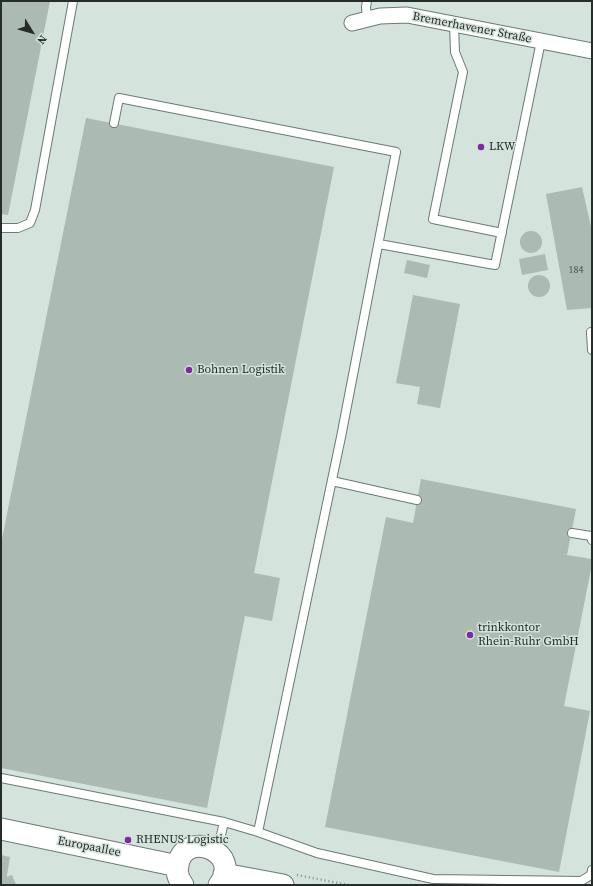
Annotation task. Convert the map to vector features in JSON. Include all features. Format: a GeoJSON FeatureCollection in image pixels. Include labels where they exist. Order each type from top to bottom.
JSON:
{"type":"FeatureCollection","features":[{"type":"Feature","properties":{"kind":"main road","name":"Europaallee"},"geometry":{"type":"LineString","coordinates":[[1,829],[180,875]]}},
{"type":"Feature","properties":{"kind":"main road"},"geometry":{"type":"LineString","coordinates":[[180,875],[184,853],[194,847],[200,846],[214,850],[220,855],[224,863],[222,880],[283,885]]}},
{"type":"Feature","properties":{"kind":"street","name":"Bremerhavener Straße"},"geometry":{"type":"LineString","coordinates":[[352,23],[380,16],[407,15],[592,51]]}},
{"type":"Feature","properties":{"kind":"lane"},"geometry":{"type":"LineString","coordinates":[[1,228],[18,228],[30,223],[35,210],[73,1]]}},
{"type":"Feature","properties":{"kind":"lane"},"geometry":{"type":"LineString","coordinates":[[367,1],[367,20]]}},
{"type":"Feature","properties":{"kind":"lane"},"geometry":{"type":"LineString","coordinates":[[454,24],[455,52],[462,72],[433,219],[502,233]]}},
{"type":"Feature","properties":{"kind":"lane"},"geometry":{"type":"LineString","coordinates":[[379,244],[495,265],[541,41]]}},
{"type":"Feature","properties":{"kind":"lane"},"geometry":{"type":"LineString","coordinates":[[114,123],[119,98],[396,152],[332,482],[258,832]]}},
{"type":"Feature","properties":{"kind":"lane"},"geometry":{"type":"LineString","coordinates":[[591,332],[592,350]]}},
{"type":"Feature","properties":{"kind":"lane"},"geometry":{"type":"LineString","coordinates":[[332,482],[417,500]]}},
{"type":"Feature","properties":{"kind":"lane"},"geometry":{"type":"LineString","coordinates":[[572,533],[591,536],[592,540]]}},
{"type":"Feature","properties":{"kind":"lane"},"geometry":{"type":"LineString","coordinates":[[1,778],[224,822],[258,832],[317,853],[433,879],[581,881],[591,875],[592,870]]}},
{"type":"Feature","properties":{"kind":"lane"},"geometry":{"type":"LineString","coordinates":[[214,850],[221,835],[224,822]]}},
{"type":"Feature","properties":{"kind":"path"},"geometry":{"type":"LineString","coordinates":[[311,877],[349,885]]}},
{"type":"Feature","properties":{"kind":"building"},"geometry":{"type":"Polygon","coordinates":[[[1,1],[50,1],[8,215],[1,214],[1,1]]]}},
{"type":"Feature","properties":{"kind":"building","name":"Bohnen Logistik"},"geometry":{"type":"Polygon","coordinates":[[[86,118],[334,167],[254,573],[280,578],[272,621],[245,616],[207,808],[1,768],[1,544],[86,118]]]}},
{"type":"Feature","properties":{"kind":"building"},"geometry":{"type":"Polygon","coordinates":[[[582,187],[592,231],[592,308],[567,310],[546,194],[582,187]]]}},
{"type":"Feature","properties":{"kind":"building"},"geometry":{"type":"Polygon","coordinates":[[[531,231],[539,234],[542,242],[539,250],[531,253],[523,250],[520,242],[523,234],[531,231]]]}},
{"type":"Feature","properties":{"kind":"building"},"geometry":{"type":"Polygon","coordinates":[[[545,254],[548,270],[522,275],[519,259],[545,254]]]}},
{"type":"Feature","properties":{"kind":"building"},"geometry":{"type":"Polygon","coordinates":[[[407,260],[430,265],[427,278],[404,273],[407,260]]]}},
{"type":"Feature","properties":{"kind":"building"},"geometry":{"type":"Polygon","coordinates":[[[539,275],[547,278],[550,286],[547,294],[539,297],[531,294],[528,286],[531,278],[539,275]]]}},
{"type":"Feature","properties":{"kind":"building"},"geometry":{"type":"Polygon","coordinates":[[[413,295],[460,304],[440,408],[417,404],[420,387],[396,383],[413,295]]]}},
{"type":"Feature","properties":{"kind":"building","name":"trinkkontor Rhein-Ruhr GmbH"},"geometry":{"type":"Polygon","coordinates":[[[421,479],[576,509],[567,555],[592,559],[592,564],[564,706],[590,711],[559,872],[325,827],[386,517],[413,523],[421,479]]]}},
{"type":"Feature","properties":{"kind":"building"},"geometry":{"type":"Polygon","coordinates":[[[1,855],[10,857],[7,877],[12,875],[16,885],[1,885],[1,855]]]}},
{"type":"Feature","properties":{"kind":"place","name":"LKW"},"geometry":{"type":"Point","coordinates":[481,147]}},
{"type":"Feature","properties":{"kind":"place","name":"Bohnen Logistik"},"geometry":{"type":"Point","coordinates":[189,370]}},
{"type":"Feature","properties":{"kind":"place","name":"trinkkontor Rhein-Ruhr GmbH"},"geometry":{"type":"Point","coordinates":[470,635]}},
{"type":"Feature","properties":{"kind":"place","name":"RHENUS Logistic"},"geometry":{"type":"Point","coordinates":[128,840]}}]}
